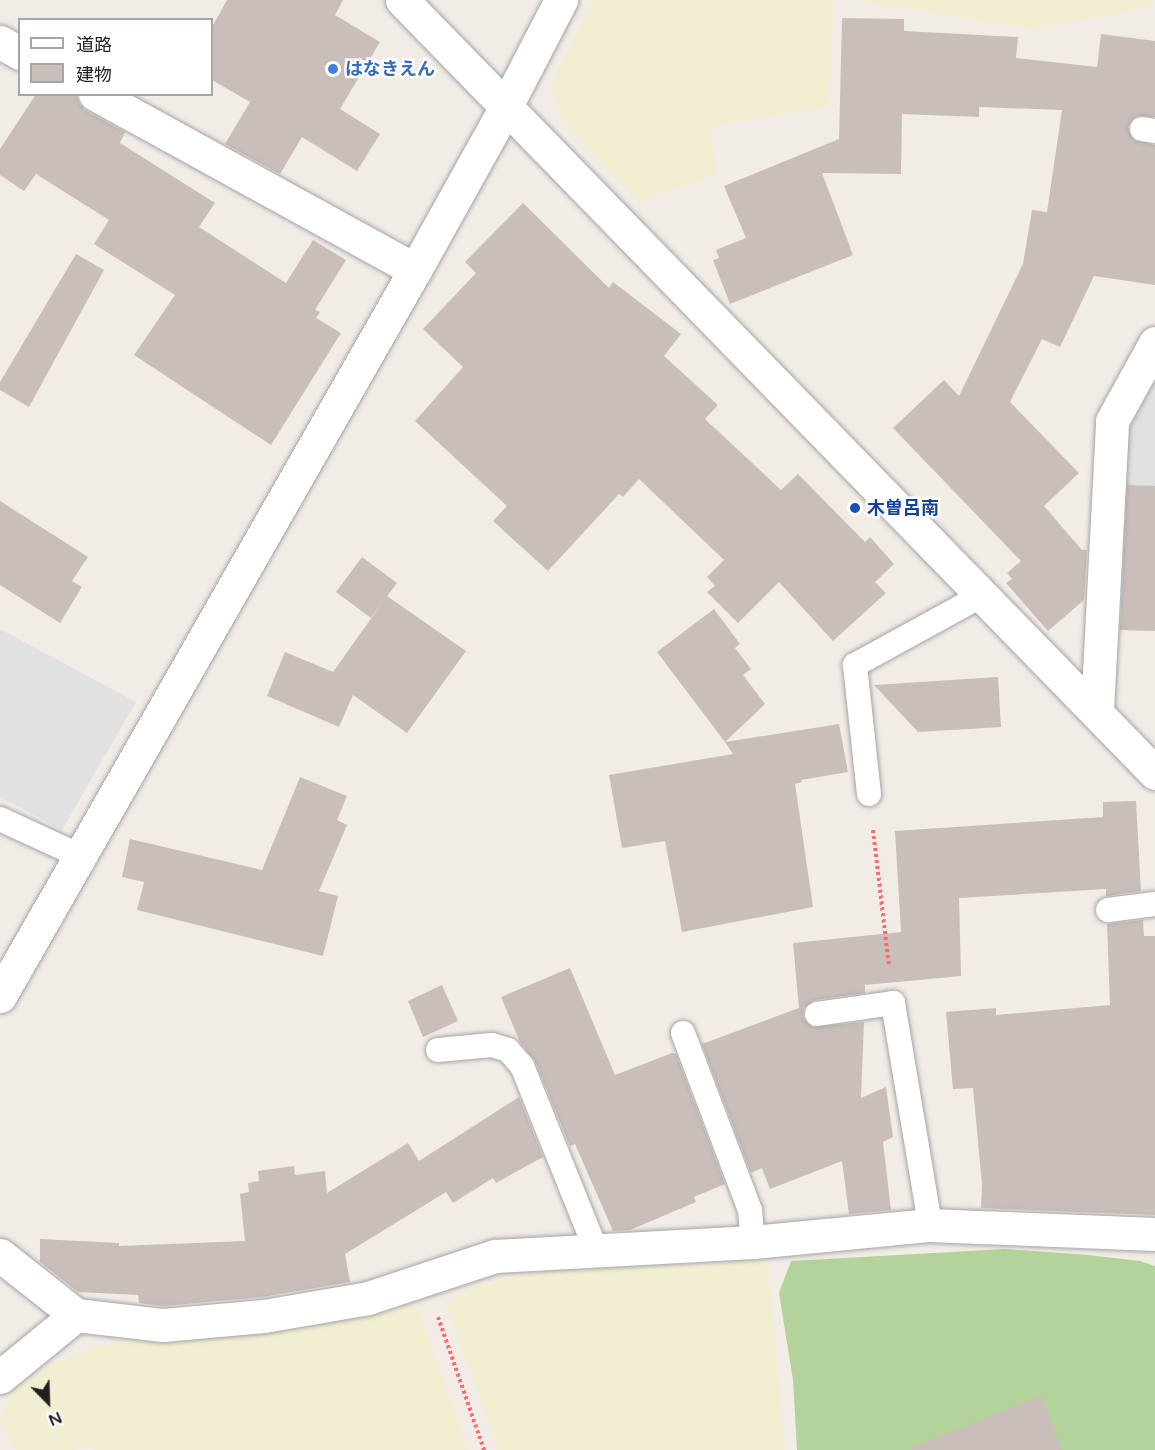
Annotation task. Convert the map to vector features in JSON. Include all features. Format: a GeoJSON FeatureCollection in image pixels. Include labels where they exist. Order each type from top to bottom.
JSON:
{"type":"FeatureCollection","features":[{"type":"Feature","properties":{"kind":"street"},"geometry":{"type":"LineString","coordinates":[[402,0],[505,108],[984,594],[1155,773]]}},
{"type":"Feature","properties":{"kind":"street"},"geometry":{"type":"LineString","coordinates":[[4,980],[80,856],[415,270],[505,108],[561,0]]}},
{"type":"Feature","properties":{"kind":"street"},"geometry":{"type":"LineString","coordinates":[[0,42],[18,52]]}},
{"type":"Feature","properties":{"kind":"street"},"geometry":{"type":"LineString","coordinates":[[99,96],[415,270]]}},
{"type":"Feature","properties":{"kind":"street"},"geometry":{"type":"LineString","coordinates":[[1097,711],[1112,421],[1155,343]]}},
{"type":"Feature","properties":{"kind":"street"},"geometry":{"type":"LineString","coordinates":[[0,1255],[76,1315],[163,1324],[264,1316],[369,1298],[495,1256],[753,1242],[930,1225],[1155,1234]]}},
{"type":"Feature","properties":{"kind":"street"},"geometry":{"type":"LineString","coordinates":[[0,1377],[76,1315]]}},
{"type":"Feature","properties":{"kind":"lane"},"geometry":{"type":"LineString","coordinates":[[869,794],[855,665],[984,594]]}},
{"type":"Feature","properties":{"kind":"lane"},"geometry":{"type":"LineString","coordinates":[[0,819],[80,856]]}},
{"type":"Feature","properties":{"kind":"lane"},"geometry":{"type":"LineString","coordinates":[[1108,910],[1155,904]]}},
{"type":"Feature","properties":{"kind":"lane"},"geometry":{"type":"LineString","coordinates":[[817,1014],[893,1003],[930,1225]]}},
{"type":"Feature","properties":{"kind":"lane"},"geometry":{"type":"LineString","coordinates":[[683,1033],[750,1210],[753,1242]]}},
{"type":"Feature","properties":{"kind":"lane"},"geometry":{"type":"LineString","coordinates":[[438,1050],[492,1045],[508,1050],[522,1066],[596,1250]]}},
{"type":"Feature","properties":{"kind":"path"},"geometry":{"type":"LineString","coordinates":[[869,794],[893,1003]]}},
{"type":"Feature","properties":{"kind":"path"},"geometry":{"type":"LineString","coordinates":[[424,1280],[484,1450]]}},
{"type":"Feature","properties":{"kind":"shaded area"},"geometry":{"type":"Polygon","coordinates":[[[593,0],[834,0],[829,106],[710,127],[717,174],[638,201],[563,122],[551,86],[593,0]]]}},
{"type":"Feature","properties":{"kind":"shaded area"},"geometry":{"type":"Polygon","coordinates":[[[855,0],[1153,0],[1152,7],[1034,29],[855,0]]]}},
{"type":"Feature","properties":{"kind":"shaded area"},"geometry":{"type":"Polygon","coordinates":[[[1155,371],[1155,532],[1122,531],[1123,428],[1155,371]]]}},
{"type":"Feature","properties":{"kind":"shaded area"},"geometry":{"type":"Polygon","coordinates":[[[0,629],[136,702],[62,830],[0,797],[0,629]]]}},
{"type":"Feature","properties":{"kind":"shaded area"},"geometry":{"type":"Polygon","coordinates":[[[768,1258],[785,1450],[498,1450],[447,1308],[458,1293],[513,1277],[588,1264],[703,1265],[768,1258]]]}},
{"type":"Feature","properties":{"kind":"shaded area"},"geometry":{"type":"Polygon","coordinates":[[[404,1301],[418,1308],[468,1450],[93,1450],[91,1444],[74,1450],[16,1450],[0,1422],[10,1394],[50,1364],[97,1346],[160,1338],[273,1329],[354,1317],[404,1301]]]}},
{"type":"Feature","properties":{"kind":"green space"},"geometry":{"type":"Polygon","coordinates":[[[1004,1249],[1088,1255],[1140,1261],[1155,1266],[1155,1450],[797,1450],[793,1380],[779,1293],[791,1261],[1004,1249]]]}},
{"type":"Feature","properties":{"kind":"building"},"geometry":{"type":"Polygon","coordinates":[[[227,0],[343,0],[335,15],[380,42],[340,109],[380,134],[357,171],[302,137],[280,174],[225,144],[250,102],[213,81],[213,25],[227,0]]]}},
{"type":"Feature","properties":{"kind":"building"},"geometry":{"type":"Polygon","coordinates":[[[842,18],[904,19],[904,31],[1018,37],[1016,58],[1097,67],[1101,34],[1155,41],[1155,117],[1136,116],[1128,127],[1134,140],[1155,145],[1155,285],[1094,276],[1060,347],[1042,339],[1010,402],[1079,473],[1044,506],[1082,550],[1087,550],[1084,600],[1048,631],[1006,583],[1012,579],[1007,573],[1021,561],[893,428],[944,380],[959,396],[1023,264],[1032,210],[1047,212],[1062,110],[979,107],[979,117],[902,114],[901,174],[822,173],[853,255],[730,304],[713,260],[719,258],[716,250],[746,238],[724,186],[839,139],[842,18]]]}},
{"type":"Feature","properties":{"kind":"building"},"geometry":{"type":"Polygon","coordinates":[[[35,96],[77,96],[85,110],[125,132],[120,143],[215,203],[199,227],[286,283],[313,240],[346,260],[315,310],[320,312],[316,318],[341,333],[271,445],[134,355],[175,295],[94,244],[109,220],[36,174],[24,191],[0,175],[0,149],[35,96]]]}},
{"type":"Feature","properties":{"kind":"building"},"geometry":{"type":"Polygon","coordinates":[[[523,203],[609,288],[613,282],[681,334],[664,356],[718,405],[705,419],[781,490],[798,474],[865,542],[870,537],[894,564],[875,582],[886,593],[833,641],[779,582],[738,623],[707,592],[715,586],[707,577],[724,560],[639,479],[623,497],[619,494],[548,571],[493,521],[507,506],[415,421],[463,367],[423,329],[476,273],[465,262],[523,203]]]}},
{"type":"Feature","properties":{"kind":"building"},"geometry":{"type":"Polygon","coordinates":[[[76,254],[104,270],[29,407],[0,390],[0,382],[76,254]]]}},
{"type":"Feature","properties":{"kind":"building"},"geometry":{"type":"Polygon","coordinates":[[[1127,485],[1155,486],[1155,631],[1120,630],[1127,485]]]}},
{"type":"Feature","properties":{"kind":"building"},"geometry":{"type":"Polygon","coordinates":[[[0,501],[88,557],[72,581],[82,587],[60,623],[0,585],[0,501]]]}},
{"type":"Feature","properties":{"kind":"building"},"geometry":{"type":"Polygon","coordinates":[[[362,557],[397,583],[371,618],[336,592],[362,557]]]}},
{"type":"Feature","properties":{"kind":"building"},"geometry":{"type":"Polygon","coordinates":[[[387,596],[466,651],[407,733],[353,695],[339,727],[267,696],[285,652],[333,672],[387,596]]]}},
{"type":"Feature","properties":{"kind":"building"},"geometry":{"type":"Polygon","coordinates":[[[714,609],[740,644],[735,648],[751,669],[743,675],[765,704],[725,742],[657,652],[714,609]]]}},
{"type":"Feature","properties":{"kind":"building"},"geometry":{"type":"Polygon","coordinates":[[[998,677],[1001,727],[918,732],[874,685],[998,677]]]}},
{"type":"Feature","properties":{"kind":"building"},"geometry":{"type":"Polygon","coordinates":[[[839,724],[848,772],[801,780],[802,782],[795,784],[813,907],[682,932],[665,841],[622,848],[609,775],[733,754],[725,742],[839,724]]]}},
{"type":"Feature","properties":{"kind":"building"},"geometry":{"type":"Polygon","coordinates":[[[300,777],[347,796],[337,820],[347,825],[319,891],[338,896],[323,956],[137,910],[144,882],[122,877],[130,839],[262,870],[300,777]]]}},
{"type":"Feature","properties":{"kind":"building"},"geometry":{"type":"Polygon","coordinates":[[[1136,801],[1141,891],[1106,896],[1106,889],[959,898],[961,976],[865,985],[865,993],[815,1000],[804,1008],[803,1017],[812,1027],[864,1022],[861,1098],[886,1087],[893,1137],[883,1142],[891,1210],[849,1214],[842,1161],[770,1189],[762,1168],[751,1173],[702,1044],[799,1008],[793,943],[901,932],[895,831],[1103,817],[1103,802],[1136,801]]]}},
{"type":"Feature","properties":{"kind":"building"},"geometry":{"type":"Polygon","coordinates":[[[1143,920],[1144,936],[1155,936],[1155,1215],[981,1208],[982,1185],[973,1088],[953,1089],[946,1012],[996,1008],[996,1015],[1110,1005],[1107,924],[1143,920]]]}},
{"type":"Feature","properties":{"kind":"building"},"geometry":{"type":"Polygon","coordinates":[[[570,968],[615,1075],[672,1053],[676,1054],[725,1184],[694,1197],[696,1202],[630,1230],[613,1231],[575,1144],[570,1146],[535,1061],[520,1042],[501,997],[570,968]]]}},
{"type":"Feature","properties":{"kind":"building"},"geometry":{"type":"Polygon","coordinates":[[[442,985],[458,1021],[423,1037],[408,1001],[442,985]]]}},
{"type":"Feature","properties":{"kind":"building"},"geometry":{"type":"Polygon","coordinates":[[[519,1097],[543,1157],[496,1183],[493,1178],[453,1203],[446,1192],[345,1254],[350,1282],[262,1297],[163,1306],[139,1303],[138,1295],[78,1292],[40,1262],[40,1239],[119,1243],[119,1246],[245,1241],[240,1194],[249,1192],[248,1183],[259,1181],[258,1171],[294,1166],[295,1175],[325,1171],[327,1193],[408,1143],[419,1161],[519,1097]]]}},
{"type":"Feature","properties":{"kind":"building"},"geometry":{"type":"Polygon","coordinates":[[[1041,1396],[1062,1450],[912,1450],[911,1448],[1041,1396]]]}},
{"type":"Feature","properties":{"kind":"place","name":"はなきえん"},"geometry":{"type":"Point","coordinates":[333,69]}},
{"type":"Feature","properties":{"kind":"place","name":"木曽呂南"},"geometry":{"type":"Point","coordinates":[855,508]}}]}
